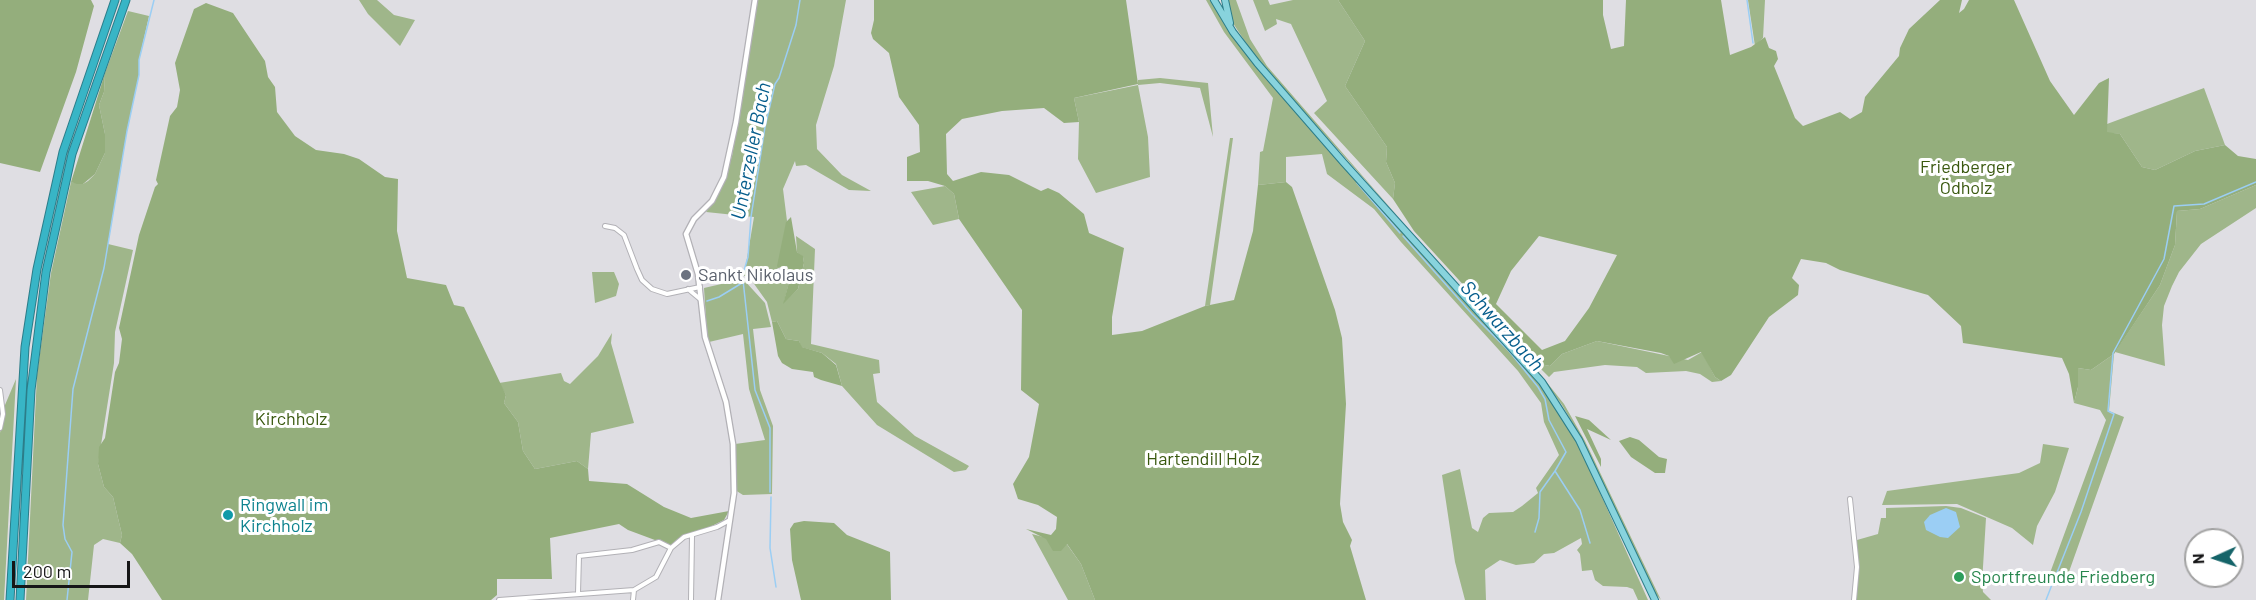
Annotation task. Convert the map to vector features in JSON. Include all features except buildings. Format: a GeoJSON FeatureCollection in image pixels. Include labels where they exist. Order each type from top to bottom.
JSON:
{"type":"FeatureCollection","features":[{"type":"Feature","properties":{"kind":"highway"},"geometry":{"type":"LineString","coordinates":[[10,600],[24,358],[37,269],[63,152],[115,0]]}},
{"type":"Feature","properties":{"kind":"highway"},"geometry":{"type":"LineString","coordinates":[[20,600],[31,390],[44,281],[72,154],[126,0]]}},
{"type":"Feature","properties":{"kind":"main road"},"geometry":{"type":"LineString","coordinates":[[1214,0],[1233,32],[1344,163],[1542,382],[1579,440],[1655,600]]}},
{"type":"Feature","properties":{"kind":"main road"},"geometry":{"type":"LineString","coordinates":[[1225,0],[1233,32]]}},
{"type":"Feature","properties":{"kind":"street"},"geometry":{"type":"LineString","coordinates":[[718,600],[735,473],[729,416],[705,337],[700,287],[686,234],[694,219],[712,201],[724,177],[736,122],[755,0]]}},
{"type":"Feature","properties":{"kind":"street"},"geometry":{"type":"LineString","coordinates":[[605,225],[615,228],[624,235],[642,280],[652,289],[667,294],[700,287]]}},
{"type":"Feature","properties":{"kind":"street"},"geometry":{"type":"LineString","coordinates":[[688,290],[701,300]]}},
{"type":"Feature","properties":{"kind":"street"},"geometry":{"type":"LineString","coordinates":[[0,390],[3,414],[0,428]]}},
{"type":"Feature","properties":{"kind":"street"},"geometry":{"type":"LineString","coordinates":[[1850,499],[1857,567],[1854,600]]}},
{"type":"Feature","properties":{"kind":"street"},"geometry":{"type":"LineString","coordinates":[[499,600],[634,590],[656,577],[671,548],[684,537],[692,536],[730,520]]}},
{"type":"Feature","properties":{"kind":"street"},"geometry":{"type":"LineString","coordinates":[[691,600],[692,536]]}},
{"type":"Feature","properties":{"kind":"street"},"geometry":{"type":"LineString","coordinates":[[578,593],[579,556],[632,550],[659,542],[671,548]]}},
{"type":"Feature","properties":{"kind":"street"},"geometry":{"type":"LineString","coordinates":[[633,600],[634,590]]}},
{"type":"Feature","properties":{"kind":"green space"},"geometry":{"type":"Polygon","coordinates":[[[0,0],[91,0],[94,6],[76,72],[40,172],[0,163],[0,0]]]}},
{"type":"Feature","properties":{"kind":"green space"},"geometry":{"type":"Polygon","coordinates":[[[359,0],[377,0],[394,15],[415,20],[400,46],[368,14],[359,0]]]}},
{"type":"Feature","properties":{"kind":"green space"},"geometry":{"type":"Polygon","coordinates":[[[758,0],[846,0],[834,66],[816,125],[817,149],[842,175],[871,191],[849,190],[806,165],[796,166],[795,161],[783,189],[787,221],[778,268],[770,276],[744,276],[754,217],[706,212],[719,193],[732,156],[758,0]]]}},
{"type":"Feature","properties":{"kind":"green space","name":"Hartendill Holz"},"geometry":{"type":"Polygon","coordinates":[[[874,0],[1126,0],[1138,84],[1074,98],[1079,122],[1064,123],[1044,108],[1002,111],[962,119],[946,134],[947,174],[953,181],[981,172],[1009,175],[1041,191],[1048,188],[1059,193],[1084,214],[1089,233],[1124,248],[1112,317],[1112,335],[1142,331],[1205,306],[1234,300],[1253,231],[1258,185],[1286,182],[1292,187],[1335,310],[1342,338],[1346,404],[1340,504],[1343,522],[1352,540],[1350,546],[1366,600],[1095,600],[1081,564],[1067,544],[1061,551],[1053,551],[1046,539],[1026,529],[1051,535],[1056,529],[1057,517],[1038,505],[1018,499],[1013,484],[1029,457],[1039,404],[1021,390],[1022,310],[959,219],[954,194],[945,186],[928,181],[907,181],[907,157],[920,152],[919,125],[899,97],[889,53],[873,39],[871,33],[874,20],[874,0]]]}},
{"type":"Feature","properties":{"kind":"green space"},"geometry":{"type":"Polygon","coordinates":[[[1206,0],[1210,0],[1230,33],[1265,77],[1540,385],[1565,421],[1584,457],[1648,600],[1638,600],[1633,589],[1627,587],[1603,586],[1595,580],[1592,570],[1582,571],[1580,554],[1577,550],[1582,544],[1581,538],[1554,553],[1544,554],[1534,563],[1516,565],[1500,560],[1485,570],[1486,600],[1465,600],[1455,562],[1442,475],[1460,469],[1472,528],[1478,532],[1483,518],[1489,513],[1513,512],[1522,506],[1538,493],[1536,488],[1559,455],[1544,422],[1541,403],[1518,371],[1374,209],[1327,174],[1322,154],[1286,157],[1286,182],[1258,185],[1260,152],[1263,151],[1273,98],[1224,32],[1206,0]]]}},
{"type":"Feature","properties":{"kind":"green space"},"geometry":{"type":"Polygon","coordinates":[[[1227,0],[1236,0],[1250,39],[1267,66],[1400,219],[1255,57],[1229,17],[1227,0]]]}},
{"type":"Feature","properties":{"kind":"green space"},"geometry":{"type":"Polygon","coordinates":[[[1253,0],[1268,0],[1270,5],[1293,0],[1338,0],[1365,41],[1345,86],[1387,147],[1386,162],[1395,183],[1393,199],[1314,113],[1327,101],[1291,24],[1276,19],[1277,24],[1265,31],[1253,0]]]}},
{"type":"Feature","properties":{"kind":"green space","name":"Friedberger Ödholz"},"geometry":{"type":"Polygon","coordinates":[[[1338,0],[1603,0],[1603,15],[1611,49],[1624,46],[1626,0],[1721,0],[1730,55],[1751,47],[1765,37],[1769,48],[1776,51],[1778,59],[1774,66],[1795,118],[1803,126],[1840,112],[1850,119],[1862,112],[1865,97],[1899,56],[1900,48],[1909,29],[1940,0],[1962,0],[1959,13],[1969,0],[2014,0],[2050,81],[2074,115],[2099,83],[2109,78],[2107,132],[2120,134],[2142,167],[2155,170],[2195,151],[2225,145],[2238,156],[2256,159],[2256,185],[2200,209],[2177,211],[2175,245],[2160,285],[2114,354],[2091,370],[2078,368],[2078,387],[2074,403],[2069,374],[2062,358],[1963,343],[1961,326],[1928,295],[1840,270],[1826,263],[1801,259],[1792,278],[1799,285],[1798,295],[1769,317],[1731,375],[1721,381],[1715,377],[1701,352],[1674,364],[1669,356],[1661,353],[1597,341],[1562,354],[1550,366],[1535,363],[1414,231],[1393,199],[1395,183],[1386,162],[1387,147],[1345,86],[1365,41],[1338,0]],[[1539,236],[1511,271],[1496,304],[1542,350],[1565,341],[1589,308],[1617,255],[1539,236]]]}},
{"type":"Feature","properties":{"kind":"green space"},"geometry":{"type":"Polygon","coordinates":[[[1748,0],[1765,0],[1763,38],[1755,46],[1748,0]]]}},
{"type":"Feature","properties":{"kind":"green space","name":"Kirchholz"},"geometry":{"type":"Polygon","coordinates":[[[206,3],[233,13],[265,61],[268,77],[275,87],[277,112],[295,136],[316,150],[344,154],[359,159],[385,177],[398,179],[397,231],[407,278],[446,285],[454,305],[464,307],[506,395],[504,403],[518,422],[523,451],[535,469],[577,461],[588,469],[589,481],[627,484],[664,507],[691,518],[729,511],[724,520],[671,546],[628,530],[619,524],[550,538],[552,579],[497,579],[497,595],[491,600],[162,600],[132,554],[120,543],[122,535],[113,497],[104,487],[98,464],[99,447],[105,438],[115,372],[119,363],[122,339],[119,328],[139,235],[158,184],[156,180],[170,116],[177,107],[180,90],[175,63],[194,9],[206,3]]]}},
{"type":"Feature","properties":{"kind":"green space"},"geometry":{"type":"Polygon","coordinates":[[[128,11],[149,16],[139,60],[139,75],[108,244],[133,250],[115,332],[114,363],[98,464],[104,487],[113,497],[122,535],[120,543],[103,539],[94,545],[88,600],[26,600],[37,375],[51,273],[71,182],[83,184],[88,181],[95,174],[105,153],[105,134],[99,105],[104,92],[105,73],[128,11]]]}},
{"type":"Feature","properties":{"kind":"green space"},"geometry":{"type":"Polygon","coordinates":[[[105,73],[104,92],[99,105],[105,134],[105,153],[95,174],[83,184],[77,184],[71,182],[105,73]]]}},
{"type":"Feature","properties":{"kind":"green space"},"geometry":{"type":"Polygon","coordinates":[[[1160,78],[1208,83],[1213,137],[1200,88],[1160,83],[1138,85],[1138,80],[1160,78]]]}},
{"type":"Feature","properties":{"kind":"green space"},"geometry":{"type":"Polygon","coordinates":[[[1138,85],[1148,137],[1150,177],[1096,193],[1078,159],[1079,122],[1074,98],[1138,85]]]}},
{"type":"Feature","properties":{"kind":"green space"},"geometry":{"type":"Polygon","coordinates":[[[2204,88],[2225,145],[2195,151],[2155,170],[2142,167],[2120,134],[2107,133],[2107,124],[2204,88]]]}},
{"type":"Feature","properties":{"kind":"green space"},"geometry":{"type":"Polygon","coordinates":[[[1230,138],[1233,138],[1210,305],[1205,306],[1230,138]]]}},
{"type":"Feature","properties":{"kind":"green space"},"geometry":{"type":"Polygon","coordinates":[[[2256,185],[2256,208],[2201,244],[2179,272],[2164,306],[2162,325],[2165,366],[2115,352],[2160,285],[2175,245],[2177,211],[2200,209],[2256,185]]]}},
{"type":"Feature","properties":{"kind":"green space"},"geometry":{"type":"Polygon","coordinates":[[[945,186],[954,194],[959,219],[933,225],[911,192],[945,186]]]}},
{"type":"Feature","properties":{"kind":"green space"},"geometry":{"type":"Polygon","coordinates":[[[791,217],[797,252],[803,256],[804,263],[798,289],[783,304],[791,275],[787,266],[778,268],[777,266],[786,222],[791,217]]]}},
{"type":"Feature","properties":{"kind":"green space"},"geometry":{"type":"Polygon","coordinates":[[[796,236],[815,249],[811,344],[879,360],[880,373],[873,374],[877,402],[915,436],[969,466],[966,470],[954,472],[877,425],[842,386],[836,364],[822,353],[801,347],[799,341],[786,339],[777,321],[772,322],[767,302],[752,281],[775,277],[785,265],[791,275],[784,302],[798,289],[804,263],[803,257],[797,252],[796,236]]]}},
{"type":"Feature","properties":{"kind":"green space"},"geometry":{"type":"Polygon","coordinates":[[[592,272],[614,272],[619,284],[616,296],[595,303],[592,272]]]}},
{"type":"Feature","properties":{"kind":"green space"},"geometry":{"type":"Polygon","coordinates":[[[743,279],[765,303],[771,327],[753,329],[760,390],[773,426],[772,494],[743,495],[735,490],[735,444],[765,440],[749,389],[743,334],[709,342],[707,336],[704,288],[743,279]]]}},
{"type":"Feature","properties":{"kind":"green space"},"geometry":{"type":"Polygon","coordinates":[[[777,321],[786,339],[799,341],[802,347],[822,353],[836,365],[842,386],[814,377],[813,372],[792,369],[782,363],[778,356],[772,322],[777,321]]]}},
{"type":"Feature","properties":{"kind":"green space"},"geometry":{"type":"Polygon","coordinates":[[[612,333],[611,343],[634,423],[591,433],[588,469],[577,461],[535,469],[523,451],[518,422],[504,403],[506,395],[499,383],[561,373],[564,381],[570,384],[598,356],[612,333]]]}},
{"type":"Feature","properties":{"kind":"green space"},"geometry":{"type":"Polygon","coordinates":[[[1597,341],[1688,360],[1702,352],[1715,377],[1721,381],[1712,382],[1700,374],[1686,371],[1646,373],[1637,367],[1605,365],[1554,372],[1549,377],[1535,363],[1550,366],[1562,354],[1597,341]]]}},
{"type":"Feature","properties":{"kind":"green space"},"geometry":{"type":"Polygon","coordinates":[[[2114,354],[2109,411],[2124,417],[2065,583],[2050,573],[2106,420],[2100,410],[2074,403],[2078,387],[2078,368],[2091,370],[2114,354]]]}},
{"type":"Feature","properties":{"kind":"green space"},"geometry":{"type":"Polygon","coordinates":[[[1533,365],[1564,404],[1585,441],[1661,600],[1653,591],[1583,441],[1562,405],[1533,365]]]}},
{"type":"Feature","properties":{"kind":"green space"},"geometry":{"type":"Polygon","coordinates":[[[16,379],[4,600],[0,600],[0,433],[5,405],[16,379]]]}},
{"type":"Feature","properties":{"kind":"green space"},"geometry":{"type":"Polygon","coordinates":[[[1575,416],[1589,420],[1611,440],[1587,429],[1601,459],[1601,467],[1575,416]]]}},
{"type":"Feature","properties":{"kind":"green space"},"geometry":{"type":"Polygon","coordinates":[[[1630,437],[1639,440],[1659,457],[1667,459],[1665,473],[1655,473],[1631,457],[1619,441],[1630,437]]]}},
{"type":"Feature","properties":{"kind":"green space"},"geometry":{"type":"Polygon","coordinates":[[[2043,444],[2069,448],[2055,492],[2037,526],[2033,545],[2012,528],[1957,504],[1882,505],[1887,491],[2019,473],[2040,463],[2043,444]]]}},
{"type":"Feature","properties":{"kind":"green space"},"geometry":{"type":"Polygon","coordinates":[[[1946,506],[1961,508],[1986,518],[1982,583],[1983,592],[1991,600],[1855,600],[1857,540],[1878,534],[1881,518],[1886,518],[1886,508],[1946,506]]]}},
{"type":"Feature","properties":{"kind":"green space"},"geometry":{"type":"Polygon","coordinates":[[[804,521],[834,523],[847,535],[890,552],[891,600],[801,600],[792,560],[790,529],[794,523],[804,521]]]}},
{"type":"Feature","properties":{"kind":"green space"},"geometry":{"type":"Polygon","coordinates":[[[1032,534],[1066,543],[1081,564],[1095,600],[1068,600],[1032,534]]]}},
{"type":"Feature","properties":{"kind":"water"},"geometry":{"type":"Polygon","coordinates":[[[1946,508],[1956,512],[1960,527],[1948,538],[1926,530],[1924,522],[1930,515],[1946,508]]]}},
{"type":"Feature","properties":{"kind":"waterway"},"geometry":{"type":"LineString","coordinates":[[67,600],[72,552],[65,539],[63,525],[73,389],[104,268],[127,131],[139,75],[139,60],[154,0]]}},
{"type":"Feature","properties":{"kind":"waterway","name":"Unterzeller Bach"},"geometry":{"type":"LineString","coordinates":[[743,274],[748,257],[751,217],[765,127],[775,84],[796,25],[800,0]]}},
{"type":"Feature","properties":{"kind":"waterway"},"geometry":{"type":"LineString","coordinates":[[1747,0],[1753,43]]}},
{"type":"Feature","properties":{"kind":"waterway"},"geometry":{"type":"LineString","coordinates":[[2056,575],[2081,512],[2114,414],[2108,411],[2113,353],[2164,259],[2174,206],[2204,204],[2256,182]]}},
{"type":"Feature","properties":{"kind":"waterway","name":"Schwarzbach"},"geometry":{"type":"LineString","coordinates":[[1357,183],[1400,233]]}},
{"type":"Feature","properties":{"kind":"waterway","name":"Schwarzbach"},"geometry":{"type":"LineString","coordinates":[[1403,236],[1472,314],[1509,351],[1538,387],[1545,399],[1549,420],[1566,452],[1555,471],[1580,510],[1590,543]]}},
{"type":"Feature","properties":{"kind":"waterway","name":"Unterzeller Bach"},"geometry":{"type":"LineString","coordinates":[[743,280],[755,390],[770,428],[770,492]]}},
{"type":"Feature","properties":{"kind":"waterway"},"geometry":{"type":"LineString","coordinates":[[707,301],[719,297],[742,283]]}},
{"type":"Feature","properties":{"kind":"waterway"},"geometry":{"type":"LineString","coordinates":[[1535,532],[1539,518],[1540,492],[1555,471]]}},
{"type":"Feature","properties":{"kind":"waterway","name":"Unterzeller Bach"},"geometry":{"type":"LineString","coordinates":[[771,497],[770,548],[776,587]]}},
{"type":"Feature","properties":{"kind":"waterway"},"geometry":{"type":"LineString","coordinates":[[2046,600],[2053,582]]}},
{"type":"Feature","properties":{"kind":"place","name":"Sankt Nikolaus"},"geometry":{"type":"Point","coordinates":[686,275]}},
{"type":"Feature","properties":{"kind":"place","name":"Ringwall im Kirchholz"},"geometry":{"type":"Point","coordinates":[228,515]}},
{"type":"Feature","properties":{"kind":"place","name":"Sportfreunde Friedberg"},"geometry":{"type":"Point","coordinates":[1959,577]}}]}
